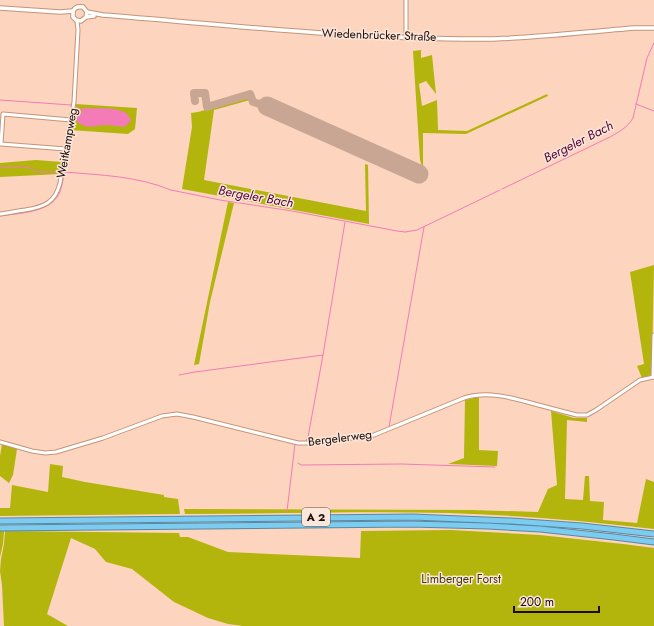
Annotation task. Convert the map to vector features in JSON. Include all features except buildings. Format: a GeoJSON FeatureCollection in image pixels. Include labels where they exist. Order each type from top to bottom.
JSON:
{"type":"FeatureCollection","features":[{"type":"Feature","properties":{"kind":"highway","name":"A 2"},"geometry":{"type":"LineString","coordinates":[[0,521],[413,517],[512,521],[582,526],[654,534]]}},
{"type":"Feature","properties":{"kind":"highway","name":"A 2"},"geometry":{"type":"LineString","coordinates":[[0,528],[411,524],[540,529],[654,542]]}},
{"type":"Feature","properties":{"kind":"street"},"geometry":{"type":"LineString","coordinates":[[406,0],[406,38]]}},
{"type":"Feature","properties":{"kind":"street"},"geometry":{"type":"LineString","coordinates":[[80,6],[85,8],[87,12],[103,16],[90,16],[79,21],[75,19],[73,13],[76,7],[80,6]]}},
{"type":"Feature","properties":{"kind":"street"},"geometry":{"type":"LineString","coordinates":[[0,8],[73,13]]}},
{"type":"Feature","properties":{"kind":"street"},"geometry":{"type":"LineString","coordinates":[[86,17],[87,12]]}},
{"type":"Feature","properties":{"kind":"street","name":"Wiedenbrücker Straße"},"geometry":{"type":"LineString","coordinates":[[103,16],[372,37],[406,38],[505,38],[634,28],[654,28]]}},
{"type":"Feature","properties":{"kind":"street","name":"Weitkampweg"},"geometry":{"type":"LineString","coordinates":[[0,214],[37,208],[46,205],[57,194],[73,105],[79,21]]}},
{"type":"Feature","properties":{"kind":"street"},"geometry":{"type":"LineString","coordinates":[[66,149],[1,144],[1,122],[4,114],[71,120]]}},
{"type":"Feature","properties":{"kind":"street","name":"Bergelerweg"},"geometry":{"type":"LineString","coordinates":[[0,442],[32,451],[45,453],[56,452],[103,438],[162,416],[177,414],[298,443],[314,443],[374,435],[464,398],[483,395],[502,396],[576,415],[587,415],[640,380],[654,377],[654,335]]}},
{"type":"Feature","properties":{"kind":"green space"},"geometry":{"type":"Polygon","coordinates":[[[421,50],[421,58],[432,55],[436,94],[426,81],[419,84],[422,106],[437,100],[438,130],[467,131],[547,94],[548,96],[466,134],[423,133],[423,169],[420,160],[413,51],[421,50]]]}},
{"type":"Feature","properties":{"kind":"green space"},"geometry":{"type":"Polygon","coordinates":[[[250,97],[250,100],[214,110],[204,180],[366,211],[365,164],[368,165],[369,224],[182,189],[192,127],[191,113],[250,97]]]}},
{"type":"Feature","properties":{"kind":"green space"},"geometry":{"type":"Polygon","coordinates":[[[75,104],[137,108],[135,129],[128,134],[70,130],[75,104]]]}},
{"type":"Feature","properties":{"kind":"green space"},"geometry":{"type":"Polygon","coordinates":[[[36,160],[62,162],[60,174],[0,177],[0,163],[36,160]]]}},
{"type":"Feature","properties":{"kind":"green space"},"geometry":{"type":"Polygon","coordinates":[[[228,202],[234,203],[210,302],[199,364],[194,365],[228,202]]]}},
{"type":"Feature","properties":{"kind":"green space"},"geometry":{"type":"Polygon","coordinates":[[[654,265],[651,375],[642,378],[637,366],[644,364],[630,272],[654,265]]]}},
{"type":"Feature","properties":{"kind":"green space"},"geometry":{"type":"Polygon","coordinates":[[[479,397],[479,450],[498,451],[497,466],[448,464],[464,458],[465,400],[479,397]]]}},
{"type":"Feature","properties":{"kind":"green space"},"geometry":{"type":"Polygon","coordinates":[[[551,411],[574,418],[587,418],[587,422],[567,420],[565,499],[583,500],[585,476],[589,476],[590,501],[604,502],[603,520],[637,523],[646,479],[654,482],[654,529],[603,523],[500,515],[448,513],[382,512],[185,514],[184,509],[471,510],[538,512],[548,489],[557,485],[551,411]]]}},
{"type":"Feature","properties":{"kind":"green space"},"geometry":{"type":"Polygon","coordinates":[[[2,444],[17,449],[13,475],[9,483],[0,476],[0,456],[2,444]]]}},
{"type":"Feature","properties":{"kind":"green space"},"geometry":{"type":"Polygon","coordinates":[[[50,464],[63,466],[62,477],[164,495],[164,497],[178,499],[180,514],[0,516],[0,508],[10,508],[12,485],[48,492],[50,464]]]}},
{"type":"Feature","properties":{"kind":"green space","name":"Limberger Forst"},"geometry":{"type":"Polygon","coordinates":[[[451,530],[540,535],[654,548],[654,626],[243,626],[228,624],[208,618],[174,602],[132,569],[106,562],[95,549],[71,538],[47,614],[68,626],[4,626],[0,571],[5,531],[179,533],[180,537],[188,537],[228,552],[360,558],[361,531],[451,530]]]}},
{"type":"Feature","properties":{"kind":"green space"},"geometry":{"type":"Polygon","coordinates":[[[0,531],[4,531],[0,557],[0,531]]]}},
{"type":"Feature","properties":{"kind":"shaded area"},"geometry":{"type":"Polygon","coordinates":[[[82,109],[116,109],[127,114],[131,121],[124,127],[105,125],[93,127],[84,126],[76,121],[77,117],[81,114],[82,109]]]}},
{"type":"Feature","properties":{"kind":"waterway","name":"Bergeler Bach"},"geometry":{"type":"LineString","coordinates":[[502,189],[610,137],[626,127],[633,118],[647,58],[654,43]]}},
{"type":"Feature","properties":{"kind":"waterway"},"geometry":{"type":"LineString","coordinates":[[0,100],[71,105],[82,109]]}},
{"type":"Feature","properties":{"kind":"waterway"},"geometry":{"type":"LineString","coordinates":[[636,104],[654,111]]}},
{"type":"Feature","properties":{"kind":"waterway","name":"Bergeler Bach"},"geometry":{"type":"LineString","coordinates":[[0,167],[24,167],[38,172],[61,172]]}},
{"type":"Feature","properties":{"kind":"waterway","name":"Bergeler Bach"},"geometry":{"type":"LineString","coordinates":[[64,172],[105,175],[132,179],[158,185],[171,190],[220,200],[292,211],[405,232],[417,230],[500,190]]}},
{"type":"Feature","properties":{"kind":"waterway"},"geometry":{"type":"LineString","coordinates":[[0,216],[33,211],[48,205],[59,194],[64,173]]}},
{"type":"Feature","properties":{"kind":"waterway"},"geometry":{"type":"LineString","coordinates":[[296,441],[303,442],[306,441],[308,437],[345,222]]}},
{"type":"Feature","properties":{"kind":"waterway"},"geometry":{"type":"LineString","coordinates":[[389,427],[424,227]]}},
{"type":"Feature","properties":{"kind":"waterway"},"geometry":{"type":"LineString","coordinates":[[179,375],[323,355]]}},
{"type":"Feature","properties":{"kind":"waterway"},"geometry":{"type":"LineString","coordinates":[[287,511],[295,444]]}},
{"type":"Feature","properties":{"kind":"waterway"},"geometry":{"type":"LineString","coordinates":[[298,463],[301,465],[401,464],[495,467]]}},
{"type":"Feature","properties":{"kind":"taxiway"},"geometry":{"type":"LineString","coordinates":[[195,101],[194,93],[205,93],[207,107],[250,94],[253,102],[267,106]]}},
{"type":"Feature","properties":{"kind":"runway"},"geometry":{"type":"LineString","coordinates":[[267,106],[419,174]]}}]}
